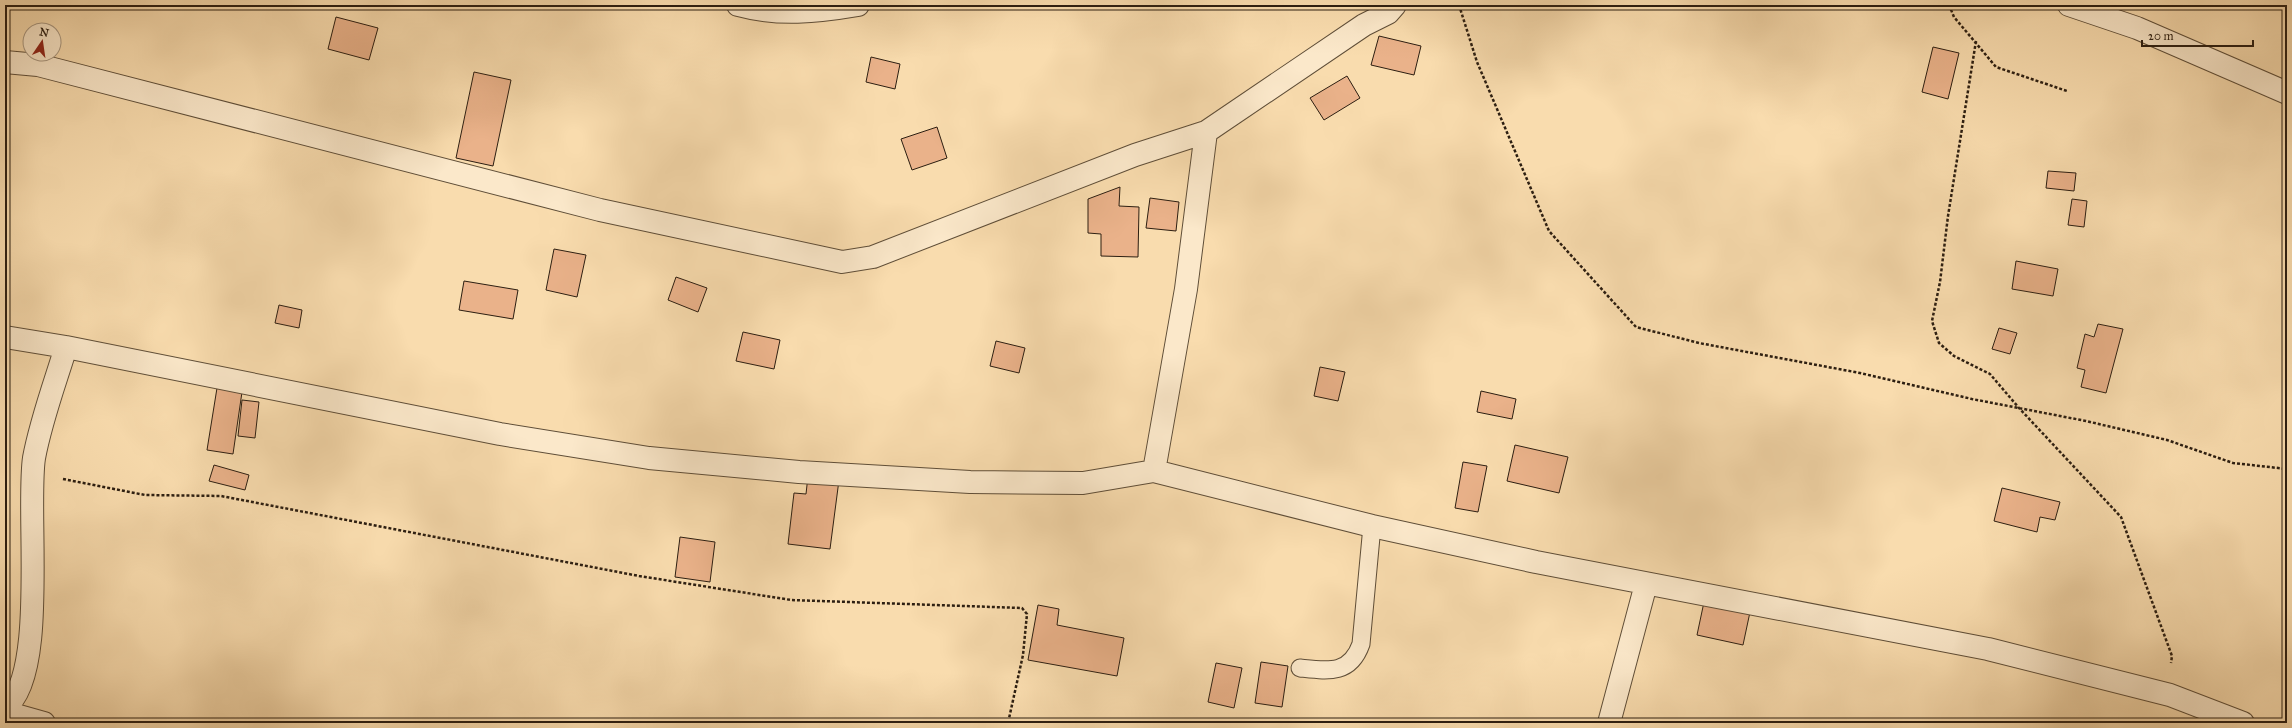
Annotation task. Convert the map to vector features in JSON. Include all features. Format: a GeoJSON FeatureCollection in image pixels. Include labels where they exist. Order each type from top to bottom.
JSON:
{"type":"FeatureCollection","features":[{"type":"Feature","properties":{"kind":"street"},"geometry":{"type":"LineString","coordinates":[[738,5],[754,10],[787,13],[858,5]]}},
{"type":"Feature","properties":{"kind":"street"},"geometry":{"type":"LineString","coordinates":[[5,62],[38,65],[600,210],[842,262],[872,257],[1135,155],[1206,132],[1364,25],[1388,13],[1395,5]]}},
{"type":"Feature","properties":{"kind":"street"},"geometry":{"type":"LineString","coordinates":[[2069,5],[2137,28],[2287,93]]}},
{"type":"Feature","properties":{"kind":"street"},"geometry":{"type":"LineString","coordinates":[[1154,471],[1186,289],[1206,132]]}},
{"type":"Feature","properties":{"kind":"street"},"geometry":{"type":"LineString","coordinates":[[5,337],[66,347],[500,434],[649,458],[799,472],[970,482],[1083,483],[1154,471],[1372,526],[1646,584],[1988,649],[2170,695],[2243,723]]}},
{"type":"Feature","properties":{"kind":"street"},"geometry":{"type":"LineString","coordinates":[[5,707],[13,701],[24,678],[32,628],[34,458],[66,347]]}},
{"type":"Feature","properties":{"kind":"street"},"geometry":{"type":"LineString","coordinates":[[1609,723],[1646,584]]}},
{"type":"Feature","properties":{"kind":"street"},"geometry":{"type":"LineString","coordinates":[[5,712],[44,723]]}},
{"type":"Feature","properties":{"kind":"lane"},"geometry":{"type":"LineString","coordinates":[[1300,668],[1336,669],[1349,664],[1357,655],[1361,644],[1372,526]]}},
{"type":"Feature","properties":{"kind":"path"},"geometry":{"type":"LineString","coordinates":[[1459,5],[1477,62],[1548,231],[1636,327],[1699,343],[1860,373],[2167,440],[2233,463],[2287,469]]}},
{"type":"Feature","properties":{"kind":"path"},"geometry":{"type":"LineString","coordinates":[[1949,5],[1954,17],[1976,41],[1996,67],[2067,91]]}},
{"type":"Feature","properties":{"kind":"path"},"geometry":{"type":"LineString","coordinates":[[1976,41],[1948,216],[1940,282],[1932,321],[1939,343],[1954,356],[1990,374],[2019,408],[2121,517],[2172,656],[2170,695]]}},
{"type":"Feature","properties":{"kind":"path"},"geometry":{"type":"LineString","coordinates":[[33,473],[145,495],[220,496],[639,576],[791,600],[1022,608],[1026,614],[1023,655],[1008,723]]}},
{"type":"Feature","properties":{"kind":"building"},"geometry":{"type":"Polygon","coordinates":[[[336,17],[378,28],[369,60],[328,49],[336,17]]]}},
{"type":"Feature","properties":{"kind":"building"},"geometry":{"type":"Polygon","coordinates":[[[1379,36],[1421,46],[1414,75],[1371,65],[1379,36]]]}},
{"type":"Feature","properties":{"kind":"building"},"geometry":{"type":"Polygon","coordinates":[[[1933,47],[1959,53],[1948,99],[1922,92],[1933,47]]]}},
{"type":"Feature","properties":{"kind":"building"},"geometry":{"type":"Polygon","coordinates":[[[871,57],[900,64],[895,89],[866,82],[871,57]]]}},
{"type":"Feature","properties":{"kind":"building"},"geometry":{"type":"Polygon","coordinates":[[[474,72],[511,80],[493,166],[456,158],[474,72]]]}},
{"type":"Feature","properties":{"kind":"building"},"geometry":{"type":"Polygon","coordinates":[[[1347,76],[1360,98],[1324,120],[1310,98],[1347,76]]]}},
{"type":"Feature","properties":{"kind":"building"},"geometry":{"type":"Polygon","coordinates":[[[937,127],[947,158],[912,170],[901,139],[937,127]]]}},
{"type":"Feature","properties":{"kind":"building"},"geometry":{"type":"Polygon","coordinates":[[[2048,171],[2076,173],[2074,191],[2046,188],[2048,171]]]}},
{"type":"Feature","properties":{"kind":"building"},"geometry":{"type":"Polygon","coordinates":[[[1120,187],[1119,206],[1139,207],[1138,257],[1101,256],[1101,234],[1088,233],[1088,199],[1120,187]]]}},
{"type":"Feature","properties":{"kind":"building"},"geometry":{"type":"Polygon","coordinates":[[[1150,198],[1179,202],[1176,231],[1146,228],[1150,198]]]}},
{"type":"Feature","properties":{"kind":"building"},"geometry":{"type":"Polygon","coordinates":[[[2072,199],[2087,201],[2084,227],[2068,225],[2072,199]]]}},
{"type":"Feature","properties":{"kind":"building"},"geometry":{"type":"Polygon","coordinates":[[[554,249],[586,255],[577,297],[546,290],[554,249]]]}},
{"type":"Feature","properties":{"kind":"building"},"geometry":{"type":"Polygon","coordinates":[[[2016,261],[2058,269],[2053,296],[2012,289],[2016,261]]]}},
{"type":"Feature","properties":{"kind":"building"},"geometry":{"type":"Polygon","coordinates":[[[676,277],[707,288],[698,312],[668,300],[676,277]]]}},
{"type":"Feature","properties":{"kind":"building"},"geometry":{"type":"Polygon","coordinates":[[[464,281],[518,290],[513,319],[459,310],[464,281]]]}},
{"type":"Feature","properties":{"kind":"building"},"geometry":{"type":"Polygon","coordinates":[[[279,305],[302,310],[299,328],[275,323],[279,305]]]}},
{"type":"Feature","properties":{"kind":"building"},"geometry":{"type":"Polygon","coordinates":[[[2098,324],[2123,329],[2106,393],[2081,387],[2085,370],[2077,368],[2085,334],[2094,337],[2098,324]]]}},
{"type":"Feature","properties":{"kind":"building"},"geometry":{"type":"Polygon","coordinates":[[[1999,328],[2017,333],[2010,354],[1992,349],[1999,328]]]}},
{"type":"Feature","properties":{"kind":"building"},"geometry":{"type":"Polygon","coordinates":[[[743,332],[780,340],[774,369],[736,361],[743,332]]]}},
{"type":"Feature","properties":{"kind":"building"},"geometry":{"type":"Polygon","coordinates":[[[996,341],[1025,348],[1019,373],[990,366],[996,341]]]}},
{"type":"Feature","properties":{"kind":"building"},"geometry":{"type":"Polygon","coordinates":[[[1320,367],[1345,372],[1338,401],[1314,396],[1320,367]]]}},
{"type":"Feature","properties":{"kind":"building"},"geometry":{"type":"Polygon","coordinates":[[[217,388],[242,392],[233,454],[207,450],[217,388]]]}},
{"type":"Feature","properties":{"kind":"building"},"geometry":{"type":"Polygon","coordinates":[[[1481,391],[1516,399],[1512,419],[1477,412],[1481,391]]]}},
{"type":"Feature","properties":{"kind":"building"},"geometry":{"type":"Polygon","coordinates":[[[242,400],[259,402],[255,438],[238,436],[242,400]]]}},
{"type":"Feature","properties":{"kind":"building"},"geometry":{"type":"Polygon","coordinates":[[[1515,445],[1568,457],[1559,493],[1507,481],[1515,445]]]}},
{"type":"Feature","properties":{"kind":"building"},"geometry":{"type":"Polygon","coordinates":[[[1463,462],[1487,466],[1478,512],[1455,508],[1463,462]]]}},
{"type":"Feature","properties":{"kind":"building"},"geometry":{"type":"Polygon","coordinates":[[[214,465],[249,475],[245,490],[209,481],[214,465]]]}},
{"type":"Feature","properties":{"kind":"building"},"geometry":{"type":"Polygon","coordinates":[[[808,476],[839,480],[830,549],[788,544],[794,493],[806,494],[808,476]]]}},
{"type":"Feature","properties":{"kind":"building"},"geometry":{"type":"Polygon","coordinates":[[[2002,488],[2060,502],[2055,520],[2040,517],[2037,532],[1994,521],[2002,488]]]}},
{"type":"Feature","properties":{"kind":"building"},"geometry":{"type":"Polygon","coordinates":[[[680,537],[715,542],[710,582],[675,577],[680,537]]]}},
{"type":"Feature","properties":{"kind":"building"},"geometry":{"type":"Polygon","coordinates":[[[1704,602],[1750,612],[1743,645],[1697,635],[1704,602]]]}},
{"type":"Feature","properties":{"kind":"building"},"geometry":{"type":"Polygon","coordinates":[[[1038,605],[1059,609],[1057,625],[1124,638],[1117,676],[1028,660],[1038,605]]]}},
{"type":"Feature","properties":{"kind":"building"},"geometry":{"type":"Polygon","coordinates":[[[1261,662],[1288,666],[1282,707],[1255,703],[1261,662]]]}},
{"type":"Feature","properties":{"kind":"building"},"geometry":{"type":"Polygon","coordinates":[[[1216,663],[1242,668],[1234,708],[1208,702],[1216,663]]]}}]}
